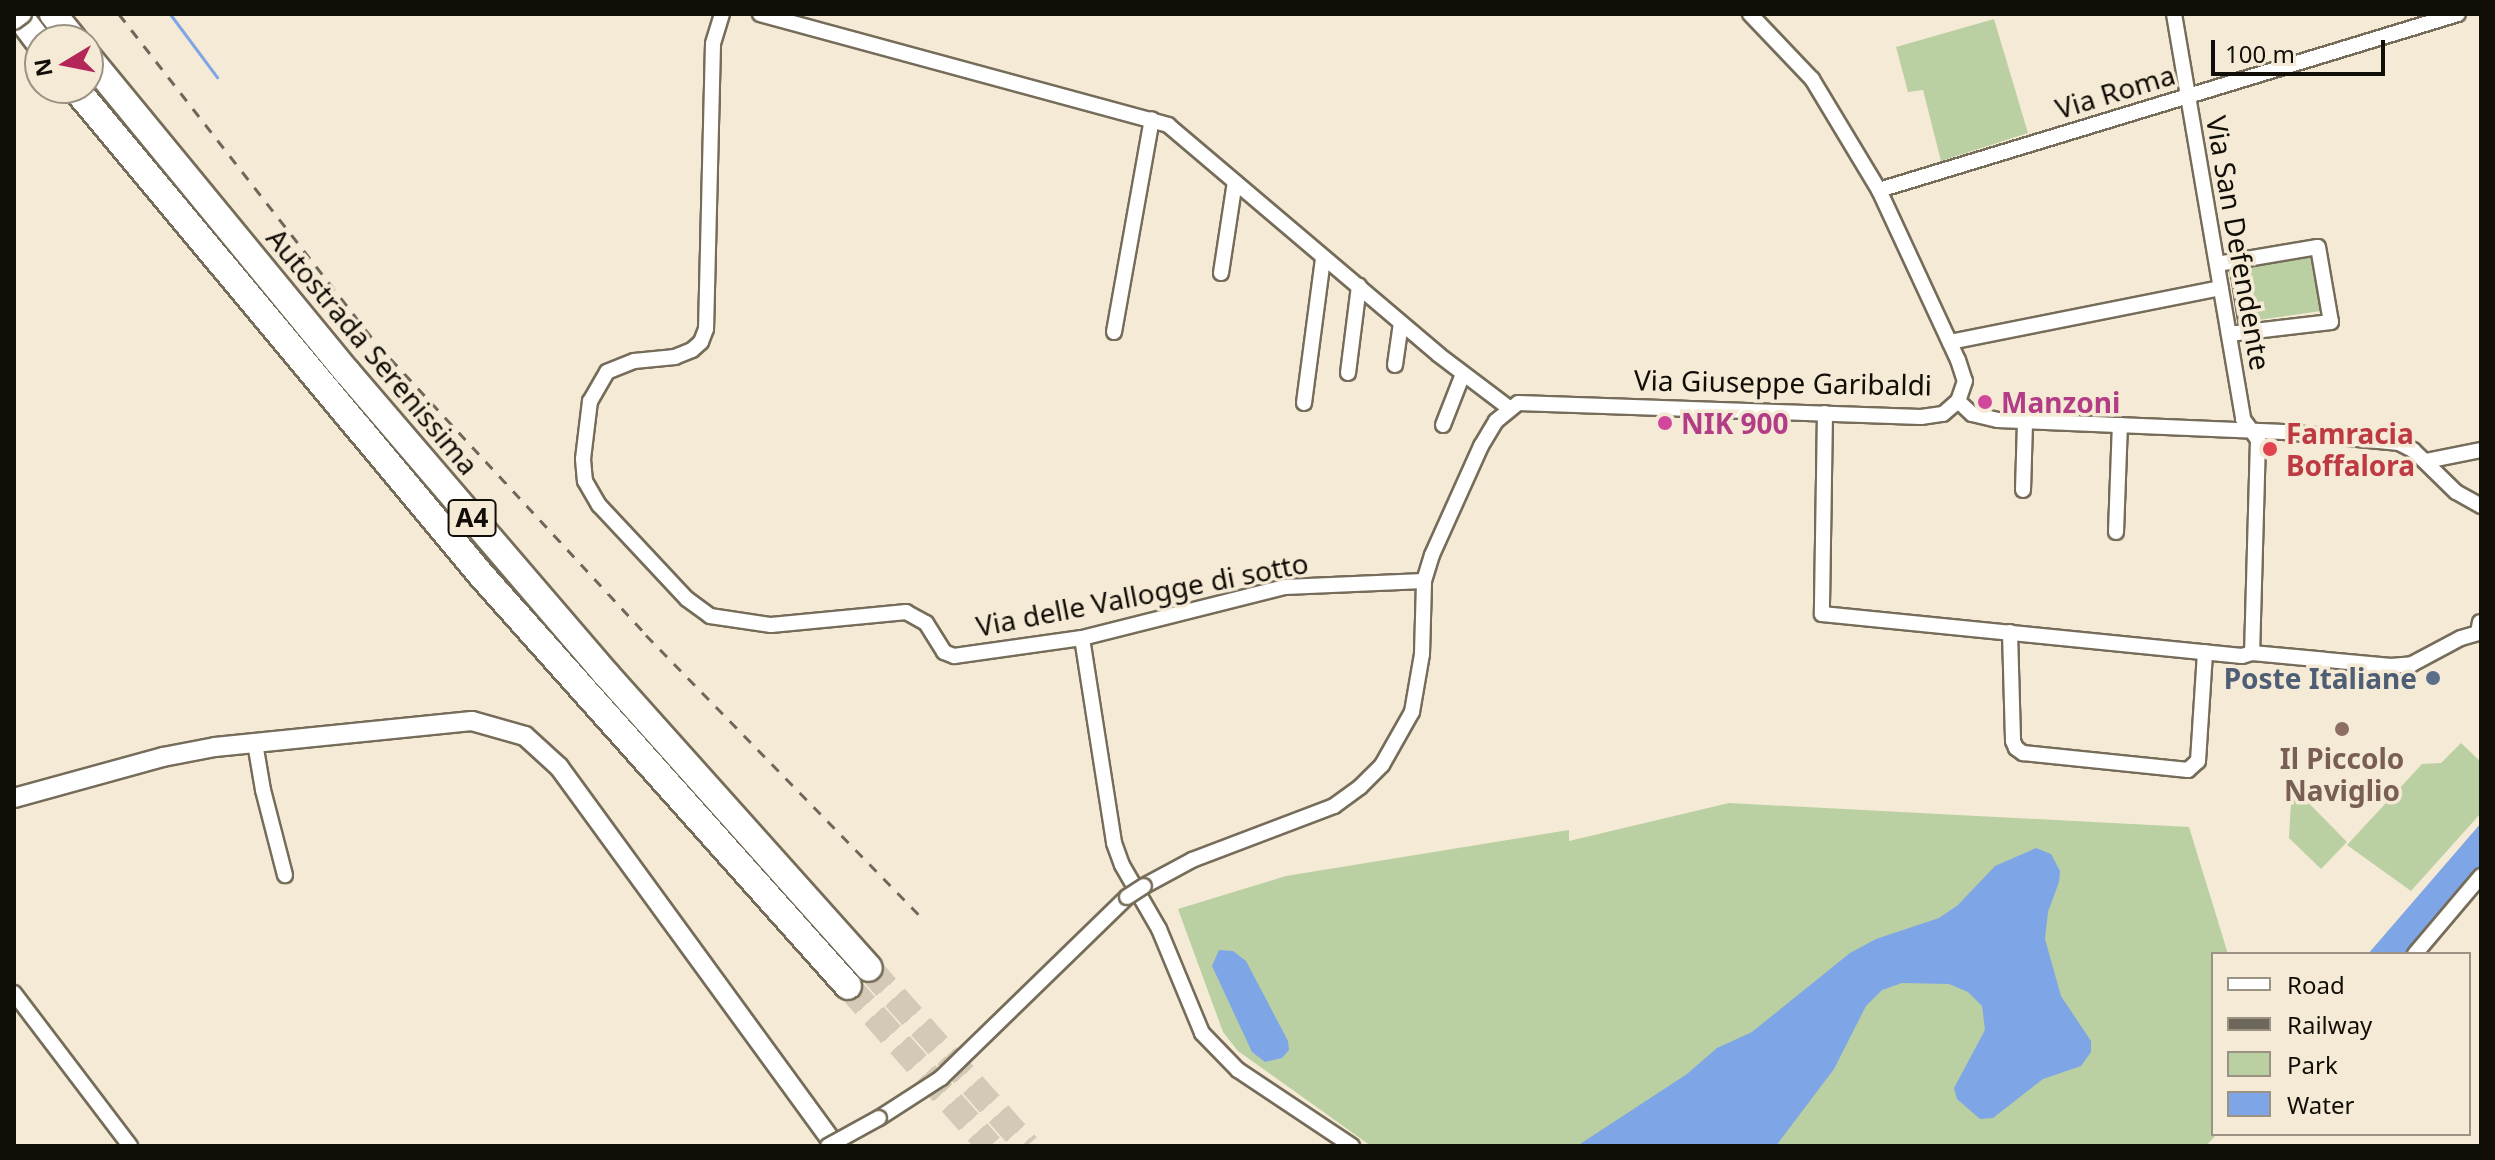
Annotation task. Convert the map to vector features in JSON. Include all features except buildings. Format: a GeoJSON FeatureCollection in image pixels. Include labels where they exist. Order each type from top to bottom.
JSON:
{"type":"FeatureCollection","features":[{"type":"Feature","properties":{"kind":"highway","name":"Autostrada Serenissima"},"geometry":{"type":"LineString","coordinates":[[104,76],[357,384],[606,674],[869,968]]}},
{"type":"Feature","properties":{"kind":"highway","name":"A4"},"geometry":{"type":"LineString","coordinates":[[88,104],[472,565],[848,986]]}},
{"type":"Feature","properties":{"kind":"street"},"geometry":{"type":"LineString","coordinates":[[14,20],[20,14]]}},
{"type":"Feature","properties":{"kind":"street","name":"Via delle Vallogge di sotto"},"geometry":{"type":"LineString","coordinates":[[722,14],[713,44],[711,72],[706,329],[701,342],[692,350],[675,357],[619,365],[598,383],[590,401],[583,459],[590,492],[687,599],[710,616],[771,625],[906,612],[926,623],[944,652],[954,656],[1082,638],[1285,587],[1424,581]]}},
{"type":"Feature","properties":{"kind":"street"},"geometry":{"type":"LineString","coordinates":[[760,14],[1168,125],[1401,323],[1509,408],[1491,428],[1442,529],[1424,581],[1419,681],[1412,712],[1382,765],[1360,787],[1334,806],[1192,860],[1127,897],[941,1078],[828,1146]]}},
{"type":"Feature","properties":{"kind":"street"},"geometry":{"type":"LineString","coordinates":[[1750,14],[1812,79],[1879,190],[1965,381],[1958,401]]}},
{"type":"Feature","properties":{"kind":"street","name":"Via San Defendente"},"geometry":{"type":"LineString","coordinates":[[2174,14],[2243,419],[2258,440],[2252,653]]}},
{"type":"Feature","properties":{"kind":"street","name":"Via Roma"},"geometry":{"type":"LineString","coordinates":[[1879,190],[2458,14]]}},
{"type":"Feature","properties":{"kind":"street"},"geometry":{"type":"LineString","coordinates":[[1114,332],[1152,119]]}},
{"type":"Feature","properties":{"kind":"street"},"geometry":{"type":"LineString","coordinates":[[1221,273],[1235,182]]}},
{"type":"Feature","properties":{"kind":"street"},"geometry":{"type":"LineString","coordinates":[[2217,264],[2318,247],[2331,322],[2229,334]]}},
{"type":"Feature","properties":{"kind":"street"},"geometry":{"type":"LineString","coordinates":[[1304,403],[1323,258]]}},
{"type":"Feature","properties":{"kind":"street"},"geometry":{"type":"LineString","coordinates":[[2237,261],[2248,332]]}},
{"type":"Feature","properties":{"kind":"street"},"geometry":{"type":"LineString","coordinates":[[1348,373],[1359,286]]}},
{"type":"Feature","properties":{"kind":"street"},"geometry":{"type":"LineString","coordinates":[[1950,342],[2221,288]]}},
{"type":"Feature","properties":{"kind":"street"},"geometry":{"type":"LineString","coordinates":[[1395,365],[1401,323]]}},
{"type":"Feature","properties":{"kind":"street"},"geometry":{"type":"LineString","coordinates":[[1443,425],[1463,374]]}},
{"type":"Feature","properties":{"kind":"street","name":"Via Giuseppe Garibaldi"},"geometry":{"type":"LineString","coordinates":[[1509,408],[1518,403],[1535,401],[1921,417],[1943,414],[1958,401],[1972,414],[2025,421],[2251,431],[2399,443],[2426,461],[2456,492],[2481,506]]}},
{"type":"Feature","properties":{"kind":"street"},"geometry":{"type":"LineString","coordinates":[[1825,413],[1822,614],[2205,652],[2252,653],[2391,666],[2412,664],[2461,638],[2478,633],[2480,622]]}},
{"type":"Feature","properties":{"kind":"street"},"geometry":{"type":"LineString","coordinates":[[2023,490],[2025,421]]}},
{"type":"Feature","properties":{"kind":"street"},"geometry":{"type":"LineString","coordinates":[[2116,532],[2120,425]]}},
{"type":"Feature","properties":{"kind":"street"},"geometry":{"type":"LineString","coordinates":[[2426,461],[2481,450]]}},
{"type":"Feature","properties":{"kind":"street"},"geometry":{"type":"LineString","coordinates":[[2010,632],[2013,741],[2016,748],[2023,753],[2188,770],[2198,761],[2205,652]]}},
{"type":"Feature","properties":{"kind":"street"},"geometry":{"type":"LineString","coordinates":[[1082,638],[1114,843],[1122,865],[1159,929],[1202,1033],[1238,1070],[1352,1146]]}},
{"type":"Feature","properties":{"kind":"street"},"geometry":{"type":"LineString","coordinates":[[14,798],[163,757],[255,743],[472,721],[525,736],[559,767],[835,1146]]}},
{"type":"Feature","properties":{"kind":"street"},"geometry":{"type":"LineString","coordinates":[[255,743],[263,790],[285,875]]}},
{"type":"Feature","properties":{"kind":"street"},"geometry":{"type":"LineString","coordinates":[[2417,952],[2481,876]]}},
{"type":"Feature","properties":{"kind":"street"},"geometry":{"type":"LineString","coordinates":[[14,993],[130,1146]]}},
{"type":"Feature","properties":{"kind":"green space"},"geometry":{"type":"Polygon","coordinates":[[[1994,19],[2028,133],[1941,161],[1923,90],[1908,92],[1896,47],[1994,19]]]}},
{"type":"Feature","properties":{"kind":"green space"},"geometry":{"type":"Polygon","coordinates":[[[2311,256],[2321,311],[2258,320],[2249,267],[2311,256]]]}},
{"type":"Feature","properties":{"kind":"green space"},"geometry":{"type":"Polygon","coordinates":[[[2461,743],[2481,762],[2481,813],[2411,891],[2347,845],[2422,764],[2441,763],[2461,743]]]}},
{"type":"Feature","properties":{"kind":"green space"},"geometry":{"type":"Polygon","coordinates":[[[2292,786],[2347,842],[2321,869],[2289,838],[2292,786]]]}},
{"type":"Feature","properties":{"kind":"green space"},"geometry":{"type":"Polygon","coordinates":[[[1729,803],[2189,827],[2227,952],[2211,952],[2211,1136],[2215,1136],[2206,1146],[1371,1146],[1238,1051],[1223,1032],[1178,909],[1286,876],[1569,830],[1569,841],[1729,803]]]}},
{"type":"Feature","properties":{"kind":"water"},"geometry":{"type":"Polygon","coordinates":[[[2481,823],[2481,870],[2414,952],[2370,952],[2481,823]]]}},
{"type":"Feature","properties":{"kind":"water"},"geometry":{"type":"Polygon","coordinates":[[[2036,848],[2051,854],[2060,871],[2048,912],[2045,939],[2061,996],[2091,1041],[2091,1052],[2081,1066],[2043,1079],[1993,1118],[1980,1119],[1957,1099],[1954,1088],[1985,1030],[1982,1006],[1968,992],[1949,984],[1902,983],[1882,990],[1866,1006],[1834,1069],[1776,1146],[1577,1146],[1687,1074],[1717,1048],[1752,1032],[1850,953],[1876,939],[1939,918],[1958,905],[1995,866],[2036,848]]]}},
{"type":"Feature","properties":{"kind":"water"},"geometry":{"type":"Polygon","coordinates":[[[1219,950],[1233,951],[1246,961],[1288,1041],[1289,1050],[1282,1058],[1265,1062],[1252,1052],[1212,966],[1219,950]]]}},
{"type":"Feature","properties":{"kind":"waterway"},"geometry":{"type":"LineString","coordinates":[[170,14],[217,77]]}},
{"type":"Feature","properties":{"kind":"tunnel"},"geometry":{"type":"LineString","coordinates":[[869,968],[1027,1146]]}},
{"type":"Feature","properties":{"kind":"tunnel"},"geometry":{"type":"LineString","coordinates":[[848,986],[990,1146]]}},
{"type":"Feature","properties":{"kind":"railway"},"geometry":{"type":"LineString","coordinates":[[119,14],[377,344],[646,635],[921,917]]}},
{"type":"Feature","properties":{"kind":"place","name":"Manzoni"},"geometry":{"type":"Point","coordinates":[1985,402]}},
{"type":"Feature","properties":{"kind":"place","name":"NIK 900"},"geometry":{"type":"Point","coordinates":[1665,423]}},
{"type":"Feature","properties":{"kind":"place","name":"Famracia Boffalora"},"geometry":{"type":"Point","coordinates":[2270,449]}},
{"type":"Feature","properties":{"kind":"place","name":"Poste Italiane"},"geometry":{"type":"Point","coordinates":[2433,678]}},
{"type":"Feature","properties":{"kind":"place","name":"Il Piccolo Naviglio"},"geometry":{"type":"Point","coordinates":[2342,729]}}]}
